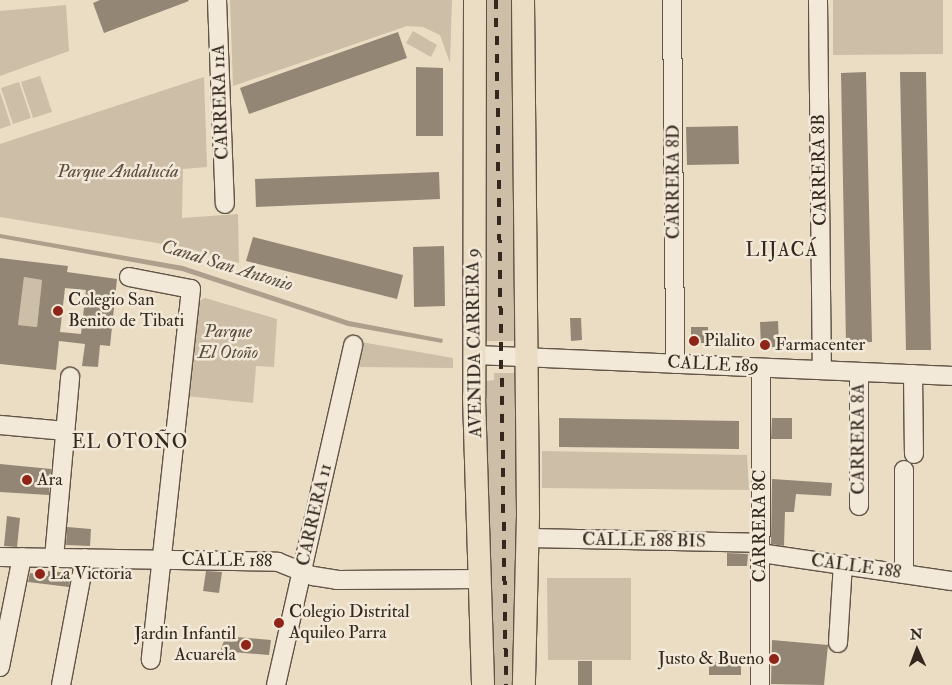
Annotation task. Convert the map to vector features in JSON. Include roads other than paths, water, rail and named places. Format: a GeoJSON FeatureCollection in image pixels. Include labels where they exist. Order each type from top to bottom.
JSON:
{"type":"FeatureCollection","features":[{"type":"Feature","properties":{"kind":"main road","name":"AVENIDA CARRERA 9"},"geometry":{"type":"LineString","coordinates":[[475,0],[474,355],[482,579],[483,685]]}},
{"type":"Feature","properties":{"kind":"main road"},"geometry":{"type":"LineString","coordinates":[[523,0],[528,357],[528,538],[524,685]]}},
{"type":"Feature","properties":{"kind":"street","name":"CARRERA 11A"},"geometry":{"type":"LineString","coordinates":[[217,0],[228,122],[225,204]]}},
{"type":"Feature","properties":{"kind":"street","name":"CARRERA 8D"},"geometry":{"type":"LineString","coordinates":[[672,0],[675,364]]}},
{"type":"Feature","properties":{"kind":"street","name":"CARRERA 8B"},"geometry":{"type":"LineString","coordinates":[[818,0],[822,370]]}},
{"type":"Feature","properties":{"kind":"street"},"geometry":{"type":"LineString","coordinates":[[129,277],[191,289],[151,660]]}},
{"type":"Feature","properties":{"kind":"street","name":"CARRERA 11"},"geometry":{"type":"LineString","coordinates":[[276,685],[353,345]]}},
{"type":"Feature","properties":{"kind":"street","name":"CALLE 189"},"geometry":{"type":"LineString","coordinates":[[474,355],[952,376]]}},
{"type":"Feature","properties":{"kind":"street","name":"CARRERA 8C"},"geometry":{"type":"LineString","coordinates":[[760,685],[761,368]]}},
{"type":"Feature","properties":{"kind":"street","name":"CARRERA 8A"},"geometry":{"type":"LineString","coordinates":[[859,372],[859,506]]}},
{"type":"Feature","properties":{"kind":"street"},"geometry":{"type":"LineString","coordinates":[[914,374],[914,454]]}},
{"type":"Feature","properties":{"kind":"street"},"geometry":{"type":"LineString","coordinates":[[54,558],[70,377]]}},
{"type":"Feature","properties":{"kind":"street"},"geometry":{"type":"LineString","coordinates":[[0,425],[65,432]]}},
{"type":"Feature","properties":{"kind":"street"},"geometry":{"type":"LineString","coordinates":[[904,470],[904,574]]}},
{"type":"Feature","properties":{"kind":"street","name":"CALLE 188 BIS"},"geometry":{"type":"LineString","coordinates":[[528,538],[760,548]]}},
{"type":"Feature","properties":{"kind":"street","name":"CALLE 188"},"geometry":{"type":"LineString","coordinates":[[760,548],[843,564],[952,581]]}},
{"type":"Feature","properties":{"kind":"street","name":"CALLE 188"},"geometry":{"type":"LineString","coordinates":[[0,557],[278,562],[302,571],[338,580],[482,579]]}},
{"type":"Feature","properties":{"kind":"street"},"geometry":{"type":"LineString","coordinates":[[0,667],[22,558]]}},
{"type":"Feature","properties":{"kind":"street"},"geometry":{"type":"LineString","coordinates":[[61,685],[85,558]]}},
{"type":"Feature","properties":{"kind":"street"},"geometry":{"type":"LineString","coordinates":[[838,642],[843,564]]}},
{"type":"Feature","properties":{"kind":"railway"},"geometry":{"type":"LineString","coordinates":[[496,0],[506,685]]}},
{"type":"Feature","properties":{"kind":"place","name":"Colegio San Benito de Tibati"},"geometry":{"type":"Point","coordinates":[58,311]}},
{"type":"Feature","properties":{"kind":"place","name":"Pilalito"},"geometry":{"type":"Point","coordinates":[694,341]}},
{"type":"Feature","properties":{"kind":"place","name":"Farmacenter"},"geometry":{"type":"Point","coordinates":[765,345]}},
{"type":"Feature","properties":{"kind":"place","name":"Ara"},"geometry":{"type":"Point","coordinates":[27,480]}},
{"type":"Feature","properties":{"kind":"place","name":"La Victoria"},"geometry":{"type":"Point","coordinates":[40,574]}},
{"type":"Feature","properties":{"kind":"place","name":"Colegio Distrital Aquileo Parra"},"geometry":{"type":"Point","coordinates":[279,623]}},
{"type":"Feature","properties":{"kind":"place","name":"Jardin Infantil Acuarela"},"geometry":{"type":"Point","coordinates":[246,645]}},
{"type":"Feature","properties":{"kind":"place","name":"Justo & Bueno"},"geometry":{"type":"Point","coordinates":[774,659]}},
{"type":"Feature","properties":{"kind":"district","name":"LIJACÁ"},"geometry":{"type":"Point","coordinates":[782,251]}},
{"type":"Feature","properties":{"kind":"district","name":"EL OTOÑO"},"geometry":{"type":"Point","coordinates":[130,443]}},
{"type":"Feature","properties":{"kind":"park label","name":"Parque Andalucía"},"geometry":{"type":"Point","coordinates":[118,172]}},
{"type":"Feature","properties":{"kind":"park label","name":"Parque El Otoño"},"geometry":{"type":"Point","coordinates":[228,343]}},
{"type":"Feature","properties":{"kind":"water label","name":"Canal San Antonio"},"geometry":{"type":"Point","coordinates":[227,266]}}]}
